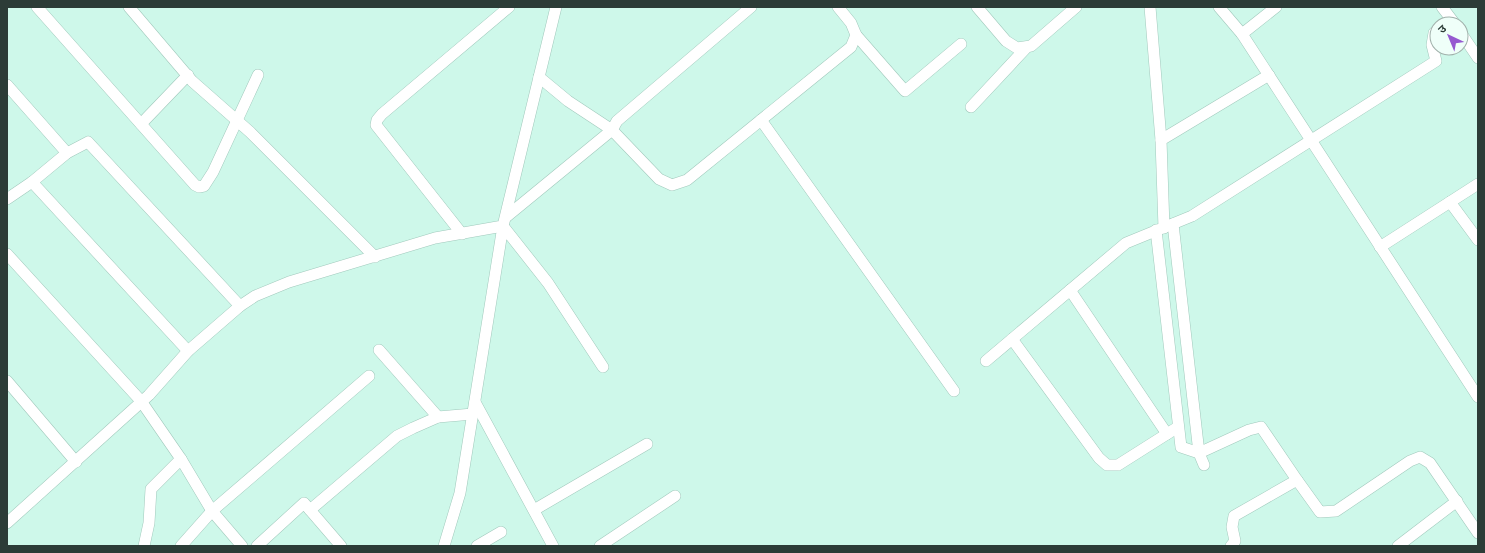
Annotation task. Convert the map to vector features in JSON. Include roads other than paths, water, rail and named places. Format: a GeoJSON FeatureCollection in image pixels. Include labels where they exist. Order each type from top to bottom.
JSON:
{"type":"FeatureCollection","features":[{"type":"Feature","properties":{"kind":"street"},"geometry":{"type":"LineString","coordinates":[[37,7],[195,185],[199,187],[204,186],[213,172],[258,75]]}},
{"type":"Feature","properties":{"kind":"street"},"geometry":{"type":"LineString","coordinates":[[129,7],[188,75],[250,132],[375,257]]}},
{"type":"Feature","properties":{"kind":"street"},"geometry":{"type":"LineString","coordinates":[[462,234],[378,130],[376,125],[377,120],[382,114],[509,7]]}},
{"type":"Feature","properties":{"kind":"street"},"geometry":{"type":"LineString","coordinates":[[7,524],[149,395],[188,351],[240,306],[255,296],[289,282],[435,238],[462,234],[505,221],[612,130],[617,121],[750,7]]}},
{"type":"Feature","properties":{"kind":"street"},"geometry":{"type":"LineString","coordinates":[[838,7],[851,23],[856,35],[905,91],[961,44]]}},
{"type":"Feature","properties":{"kind":"street"},"geometry":{"type":"LineString","coordinates":[[977,7],[1006,41],[1017,48],[1031,46],[1076,7]]}},
{"type":"Feature","properties":{"kind":"street"},"geometry":{"type":"LineString","coordinates":[[1150,7],[1161,140],[1164,227],[1178,427],[1181,447],[1199,453],[1260,427],[1320,512],[1336,511],[1410,461],[1420,457],[1430,463],[1478,533]]}},
{"type":"Feature","properties":{"kind":"street"},"geometry":{"type":"LineString","coordinates":[[1219,7],[1242,34],[1478,397]]}},
{"type":"Feature","properties":{"kind":"street"},"geometry":{"type":"LineString","coordinates":[[1242,34],[1276,7]]}},
{"type":"Feature","properties":{"kind":"street"},"geometry":{"type":"LineString","coordinates":[[1442,7],[1447,16]]}},
{"type":"Feature","properties":{"kind":"street"},"geometry":{"type":"LineString","coordinates":[[444,546],[460,493],[505,221],[539,77],[552,10]]}},
{"type":"Feature","properties":{"kind":"street"},"geometry":{"type":"LineString","coordinates":[[539,77],[568,101],[612,130],[659,179],[672,185],[688,180],[851,47],[856,35]]}},
{"type":"Feature","properties":{"kind":"street"},"geometry":{"type":"LineString","coordinates":[[1469,45],[1478,58]]}},
{"type":"Feature","properties":{"kind":"street"},"geometry":{"type":"LineString","coordinates":[[971,107],[1027,47]]}},
{"type":"Feature","properties":{"kind":"street"},"geometry":{"type":"LineString","coordinates":[[986,361],[1126,243],[1192,216],[1436,61],[1435,56]]}},
{"type":"Feature","properties":{"kind":"street"},"geometry":{"type":"LineString","coordinates":[[141,124],[188,75]]}},
{"type":"Feature","properties":{"kind":"street"},"geometry":{"type":"LineString","coordinates":[[1161,140],[1269,75]]}},
{"type":"Feature","properties":{"kind":"street"},"geometry":{"type":"LineString","coordinates":[[7,85],[67,153]]}},
{"type":"Feature","properties":{"kind":"street"},"geometry":{"type":"LineString","coordinates":[[761,120],[954,391]]}},
{"type":"Feature","properties":{"kind":"street"},"geometry":{"type":"LineString","coordinates":[[8,196],[32,182],[67,153],[88,142],[240,306]]}},
{"type":"Feature","properties":{"kind":"street"},"geometry":{"type":"LineString","coordinates":[[32,182],[188,351]]}},
{"type":"Feature","properties":{"kind":"street"},"geometry":{"type":"LineString","coordinates":[[1380,247],[1478,184]]}},
{"type":"Feature","properties":{"kind":"street"},"geometry":{"type":"LineString","coordinates":[[1450,202],[1478,240]]}},
{"type":"Feature","properties":{"kind":"street"},"geometry":{"type":"LineString","coordinates":[[505,221],[603,367]]}},
{"type":"Feature","properties":{"kind":"street"},"geometry":{"type":"LineString","coordinates":[[1164,227],[1199,453],[1204,465]]}},
{"type":"Feature","properties":{"kind":"street"},"geometry":{"type":"LineString","coordinates":[[7,254],[141,401],[181,459],[212,511],[242,546]]}},
{"type":"Feature","properties":{"kind":"street"},"geometry":{"type":"LineString","coordinates":[[1070,290],[1167,434]]}},
{"type":"Feature","properties":{"kind":"street"},"geometry":{"type":"LineString","coordinates":[[1012,339],[1099,458],[1107,465],[1118,465],[1178,427]]}},
{"type":"Feature","properties":{"kind":"street"},"geometry":{"type":"LineString","coordinates":[[379,350],[438,417]]}},
{"type":"Feature","properties":{"kind":"street"},"geometry":{"type":"LineString","coordinates":[[181,546],[212,511],[369,376]]}},
{"type":"Feature","properties":{"kind":"street"},"geometry":{"type":"LineString","coordinates":[[7,381],[76,462]]}},
{"type":"Feature","properties":{"kind":"street"},"geometry":{"type":"LineString","coordinates":[[475,402],[553,546]]}},
{"type":"Feature","properties":{"kind":"street"},"geometry":{"type":"LineString","coordinates":[[310,510],[397,436],[438,417],[473,414]]}},
{"type":"Feature","properties":{"kind":"street"},"geometry":{"type":"LineString","coordinates":[[534,510],[647,444]]}},
{"type":"Feature","properties":{"kind":"street"},"geometry":{"type":"LineString","coordinates":[[144,546],[149,523],[151,489],[181,459]]}},
{"type":"Feature","properties":{"kind":"street"},"geometry":{"type":"LineString","coordinates":[[1231,546],[1235,541],[1232,526],[1234,516],[1297,480]]}},
{"type":"Feature","properties":{"kind":"street"},"geometry":{"type":"LineString","coordinates":[[600,546],[675,496]]}},
{"type":"Feature","properties":{"kind":"street"},"geometry":{"type":"LineString","coordinates":[[1398,546],[1457,501]]}},
{"type":"Feature","properties":{"kind":"street"},"geometry":{"type":"LineString","coordinates":[[257,546],[304,503],[341,546]]}},
{"type":"Feature","properties":{"kind":"street"},"geometry":{"type":"LineString","coordinates":[[477,546],[501,532]]}}]}
